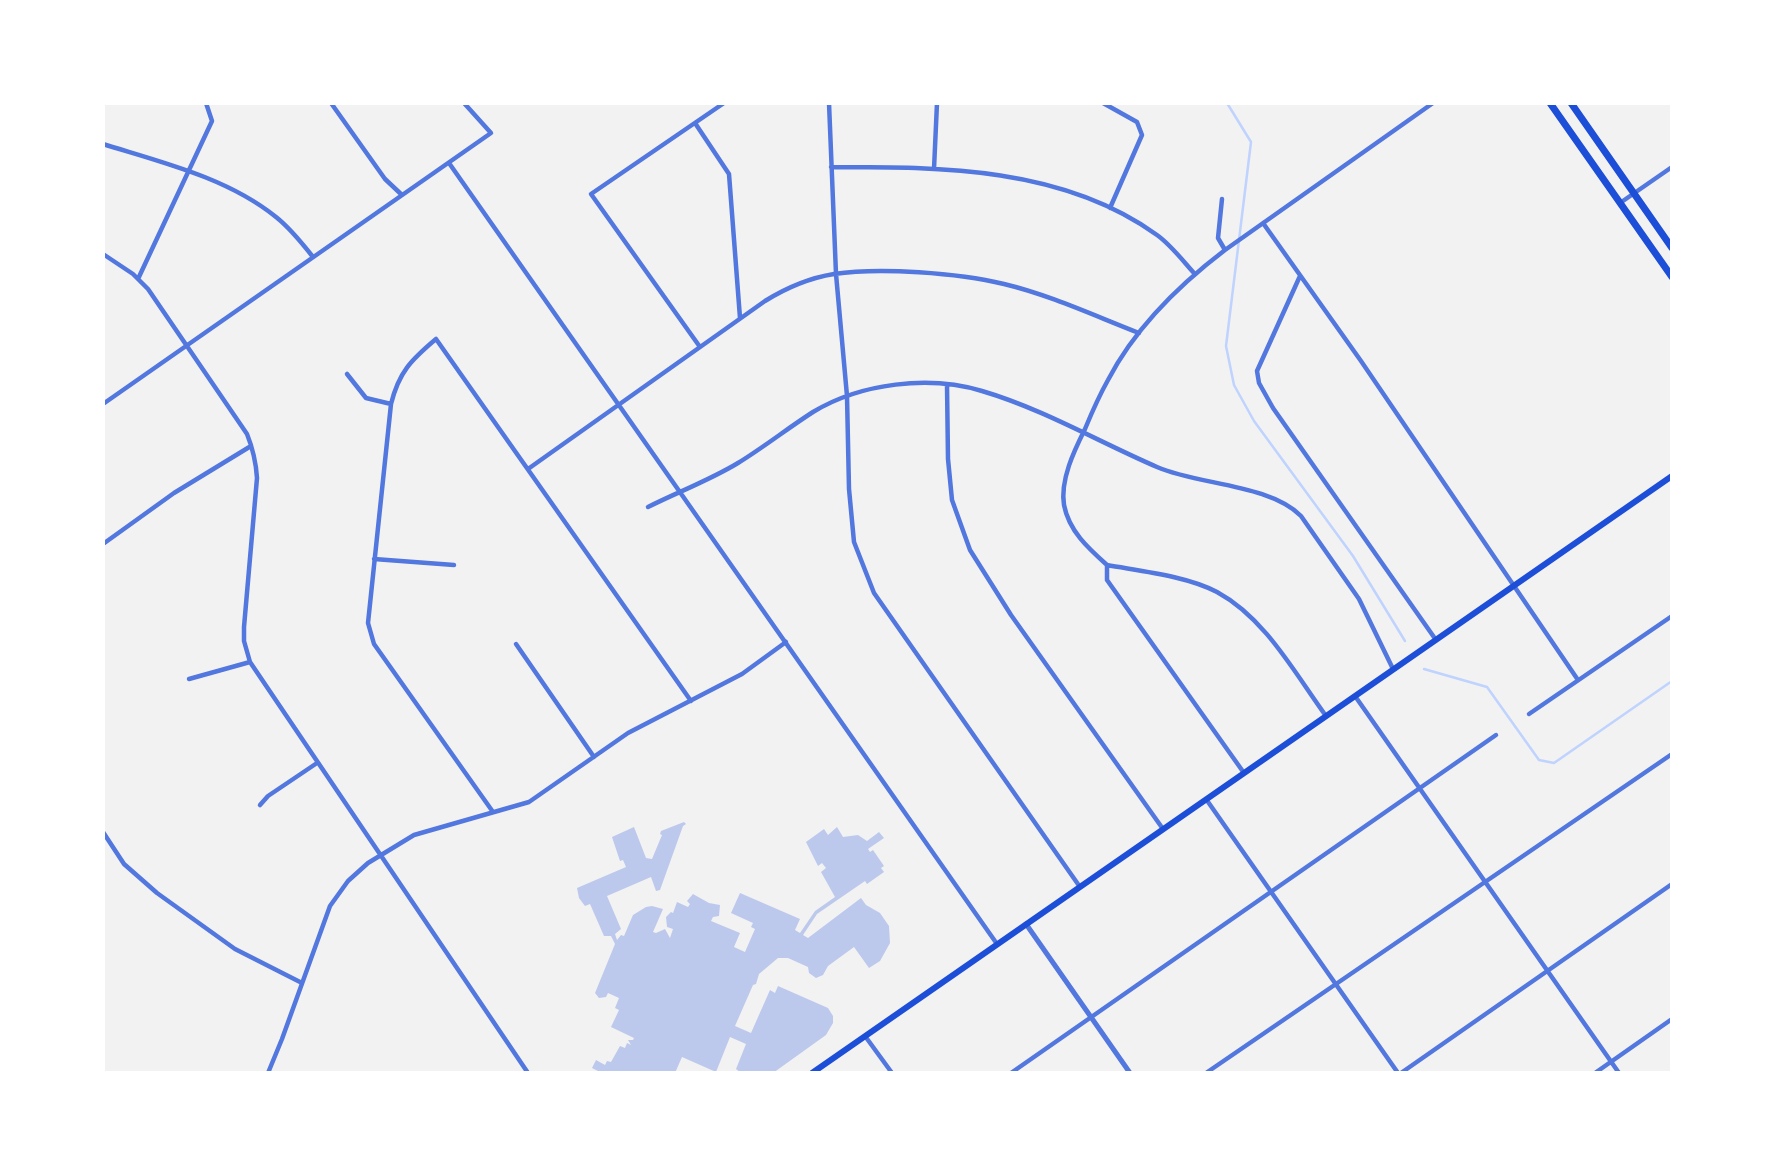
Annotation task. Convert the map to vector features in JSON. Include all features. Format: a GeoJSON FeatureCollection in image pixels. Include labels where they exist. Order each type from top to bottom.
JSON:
{"type":"FeatureCollection","features":[{"type":"Feature","properties":{"kind":"main road"},"geometry":{"type":"LineString","coordinates":[[1550,103],[1672,277]]}},
{"type":"Feature","properties":{"kind":"main road"},"geometry":{"type":"LineString","coordinates":[[1571,103],[1672,248]]}},
{"type":"Feature","properties":{"kind":"main road"},"geometry":{"type":"LineString","coordinates":[[812,1073],[1672,477]]}},
{"type":"Feature","properties":{"kind":"street"},"geometry":{"type":"LineString","coordinates":[[138,279],[212,121],[206,103]]}},
{"type":"Feature","properties":{"kind":"street"},"geometry":{"type":"LineString","coordinates":[[331,103],[385,178],[402,195]]}},
{"type":"Feature","properties":{"kind":"street"},"geometry":{"type":"LineString","coordinates":[[103,404],[491,133],[464,103]]}},
{"type":"Feature","properties":{"kind":"street"},"geometry":{"type":"LineString","coordinates":[[700,347],[591,194],[724,103]]}},
{"type":"Feature","properties":{"kind":"street"},"geometry":{"type":"LineString","coordinates":[[828,103],[836,274],[847,396],[849,489],[854,542],[870,583],[1080,887]]}},
{"type":"Feature","properties":{"kind":"street"},"geometry":{"type":"LineString","coordinates":[[934,169],[937,103]]}},
{"type":"Feature","properties":{"kind":"street"},"geometry":{"type":"LineString","coordinates":[[1103,103],[1137,122],[1142,135],[1110,208]]}},
{"type":"Feature","properties":{"kind":"street"},"geometry":{"type":"LineString","coordinates":[[1326,716],[1266,633],[1241,607],[1214,590],[1167,575],[1107,565],[1084,544],[1070,522],[1064,502],[1068,469],[1109,378],[1139,333],[1166,301],[1194,274],[1228,248],[1433,103]]}},
{"type":"Feature","properties":{"kind":"street"},"geometry":{"type":"LineString","coordinates":[[695,123],[729,174],[740,319]]}},
{"type":"Feature","properties":{"kind":"street"},"geometry":{"type":"LineString","coordinates":[[103,144],[221,184],[277,217],[313,257]]}},
{"type":"Feature","properties":{"kind":"street"},"geometry":{"type":"LineString","coordinates":[[449,163],[997,944]]}},
{"type":"Feature","properties":{"kind":"street"},"geometry":{"type":"LineString","coordinates":[[831,167],[993,173],[1040,182],[1110,208],[1159,236],[1194,274]]}},
{"type":"Feature","properties":{"kind":"street"},"geometry":{"type":"LineString","coordinates":[[1620,203],[1672,167]]}},
{"type":"Feature","properties":{"kind":"street"},"geometry":{"type":"LineString","coordinates":[[1222,200],[1218,238],[1228,248]]}},
{"type":"Feature","properties":{"kind":"street"},"geometry":{"type":"LineString","coordinates":[[1263,223],[1578,680]]}},
{"type":"Feature","properties":{"kind":"street"},"geometry":{"type":"LineString","coordinates":[[103,254],[122,265],[148,289],[247,434],[256,460],[257,478],[244,627],[244,641],[250,662],[528,1073]]}},
{"type":"Feature","properties":{"kind":"street"},"geometry":{"type":"LineString","coordinates":[[528,469],[784,289],[836,274],[886,272],[953,275],[1004,284],[1066,304],[1139,333]]}},
{"type":"Feature","properties":{"kind":"street"},"geometry":{"type":"LineString","coordinates":[[1300,276],[1266,348],[1257,372],[1259,383],[1273,408],[1436,640]]}},
{"type":"Feature","properties":{"kind":"street"},"geometry":{"type":"LineString","coordinates":[[493,812],[374,644],[368,624],[391,404],[396,384],[403,371],[436,339],[691,701]]}},
{"type":"Feature","properties":{"kind":"street"},"geometry":{"type":"LineString","coordinates":[[347,374],[366,398],[391,404]]}},
{"type":"Feature","properties":{"kind":"street"},"geometry":{"type":"LineString","coordinates":[[648,507],[737,464],[815,411],[847,396],[908,383],[979,390],[1022,404],[1161,469],[1268,497],[1291,506],[1301,516],[1359,599],[1394,669]]}},
{"type":"Feature","properties":{"kind":"street"},"geometry":{"type":"LineString","coordinates":[[947,385],[951,500],[970,550],[1011,615],[1163,829]]}},
{"type":"Feature","properties":{"kind":"street"},"geometry":{"type":"LineString","coordinates":[[103,544],[174,493],[251,446]]}},
{"type":"Feature","properties":{"kind":"street"},"geometry":{"type":"LineString","coordinates":[[374,559],[454,565]]}},
{"type":"Feature","properties":{"kind":"street"},"geometry":{"type":"LineString","coordinates":[[1107,565],[1107,580],[1244,773]]}},
{"type":"Feature","properties":{"kind":"street"},"geometry":{"type":"LineString","coordinates":[[1529,714],[1672,616]]}},
{"type":"Feature","properties":{"kind":"street"},"geometry":{"type":"LineString","coordinates":[[268,1073],[330,906],[348,881],[380,856],[414,835],[529,802],[628,733],[742,674],[786,642]]}},
{"type":"Feature","properties":{"kind":"street"},"geometry":{"type":"LineString","coordinates":[[516,644],[594,757]]}},
{"type":"Feature","properties":{"kind":"street"},"geometry":{"type":"LineString","coordinates":[[189,679],[250,662]]}},
{"type":"Feature","properties":{"kind":"street"},"geometry":{"type":"LineString","coordinates":[[1355,696],[1619,1073]]}},
{"type":"Feature","properties":{"kind":"street"},"geometry":{"type":"LineString","coordinates":[[1011,1073],[1496,735]]}},
{"type":"Feature","properties":{"kind":"street"},"geometry":{"type":"LineString","coordinates":[[1206,1073],[1672,754]]}},
{"type":"Feature","properties":{"kind":"street"},"geometry":{"type":"LineString","coordinates":[[260,805],[268,796],[317,763]]}},
{"type":"Feature","properties":{"kind":"street"},"geometry":{"type":"LineString","coordinates":[[1206,799],[1399,1073],[1672,884]]}},
{"type":"Feature","properties":{"kind":"street"},"geometry":{"type":"LineString","coordinates":[[103,832],[124,864],[168,901],[235,949],[302,983]]}},
{"type":"Feature","properties":{"kind":"street"},"geometry":{"type":"LineString","coordinates":[[1026,924],[1130,1073]]}},
{"type":"Feature","properties":{"kind":"street"},"geometry":{"type":"LineString","coordinates":[[1595,1073],[1672,1019]]}},
{"type":"Feature","properties":{"kind":"street"},"geometry":{"type":"LineString","coordinates":[[865,1036],[892,1073]]}},
{"type":"Feature","properties":{"kind":"building"},"geometry":{"type":"Polygon","coordinates":[[[684,822],[686,824],[660,890],[656,891],[651,877],[607,896],[621,929],[615,934],[617,940],[621,935],[624,936],[633,915],[652,906],[663,909],[653,932],[665,929],[670,938],[673,929],[667,927],[666,917],[673,913],[677,902],[688,907],[690,904],[687,901],[693,894],[709,903],[720,905],[719,916],[713,917],[711,921],[740,933],[734,947],[745,952],[755,929],[751,927],[753,923],[731,913],[740,893],[800,919],[795,930],[800,933],[815,911],[835,897],[821,872],[826,868],[822,863],[818,866],[806,842],[824,829],[828,835],[837,827],[843,837],[858,835],[867,841],[879,832],[884,838],[868,849],[870,852],[873,850],[884,866],[881,868],[884,872],[867,884],[865,881],[817,914],[803,935],[808,938],[861,898],[866,905],[880,913],[889,926],[890,943],[880,961],[869,968],[854,947],[828,966],[823,975],[816,978],[809,973],[808,967],[788,958],[778,958],[759,974],[756,984],[753,985],[735,1026],[751,1033],[770,990],[775,993],[778,986],[828,1008],[833,1016],[833,1023],[826,1035],[773,1073],[741,1073],[736,1069],[746,1044],[730,1037],[716,1072],[682,1057],[675,1073],[602,1073],[592,1068],[596,1060],[605,1065],[607,1061],[611,1062],[620,1046],[625,1048],[627,1043],[631,1045],[628,1040],[634,1038],[611,1027],[619,1010],[615,1008],[619,998],[608,993],[606,997],[599,998],[595,993],[615,944],[611,936],[604,936],[590,904],[585,906],[579,898],[577,888],[626,867],[623,860],[620,861],[612,837],[634,827],[646,858],[652,859],[662,835],[661,831],[684,822]]]}},
{"type":"Feature","properties":{"kind":"waterway"},"geometry":{"type":"LineString","coordinates":[[1227,103],[1251,142],[1226,346],[1234,385],[1254,421],[1353,556],[1405,641]]}},
{"type":"Feature","properties":{"kind":"waterway"},"geometry":{"type":"LineString","coordinates":[[1424,669],[1487,687],[1539,760],[1554,763],[1672,681]]}}]}
